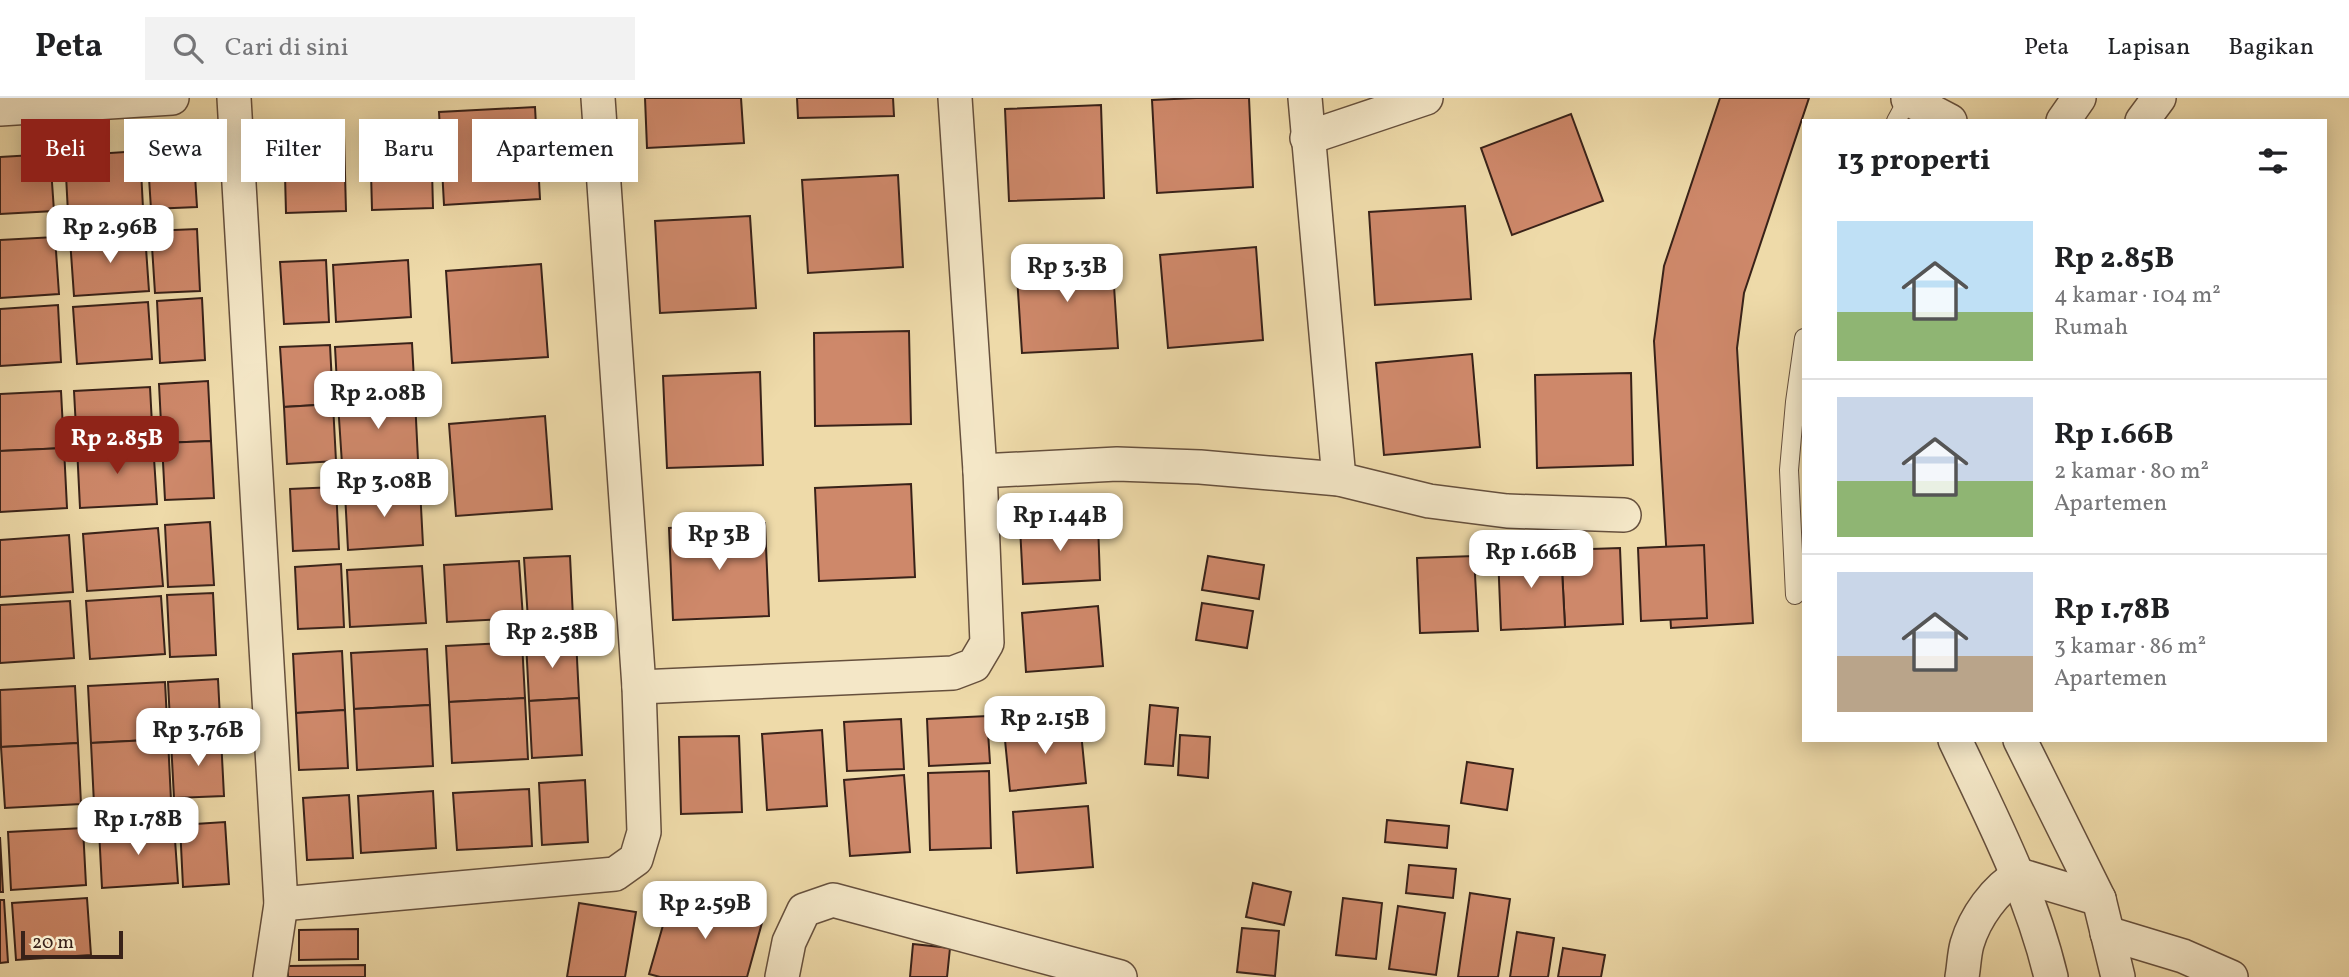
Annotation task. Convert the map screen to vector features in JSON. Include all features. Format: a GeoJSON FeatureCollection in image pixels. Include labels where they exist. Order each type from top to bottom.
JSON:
{"type":"FeatureCollection","features":[{"type":"Feature","properties":{"kind":"street"},"geometry":{"type":"LineString","coordinates":[[0,109],[172,98]]}},
{"type":"Feature","properties":{"kind":"street"},"geometry":{"type":"LineString","coordinates":[[234,98],[281,904],[270,977]]}},
{"type":"Feature","properties":{"kind":"street"},"geometry":{"type":"LineString","coordinates":[[281,904],[615,874],[636,859],[644,832],[639,687],[598,98]]}},
{"type":"Feature","properties":{"kind":"street"},"geometry":{"type":"LineString","coordinates":[[639,687],[953,673],[974,665],[987,643],[980,471],[955,98]]}},
{"type":"Feature","properties":{"kind":"street"},"geometry":{"type":"LineString","coordinates":[[1304,98],[1339,479]]}},
{"type":"Feature","properties":{"kind":"street"},"geometry":{"type":"LineString","coordinates":[[1307,138],[1426,98]]}},
{"type":"Feature","properties":{"kind":"street"},"geometry":{"type":"LineString","coordinates":[[2064,119],[2079,98]]}},
{"type":"Feature","properties":{"kind":"street"},"geometry":{"type":"LineString","coordinates":[[2143,119],[2159,98]]}},
{"type":"Feature","properties":{"kind":"street"},"geometry":{"type":"LineString","coordinates":[[1904,104],[1945,119]]}},
{"type":"Feature","properties":{"kind":"street"},"geometry":{"type":"LineString","coordinates":[[980,471],[1117,464],[1200,467],[1339,479],[1429,501],[1507,510],[1624,515]]}},
{"type":"Feature","properties":{"kind":"street"},"geometry":{"type":"LineString","coordinates":[[1956,742],[2019,875],[2042,939],[2051,977]]}},
{"type":"Feature","properties":{"kind":"street"},"geometry":{"type":"LineString","coordinates":[[2021,742],[2099,899],[2118,977]]}},
{"type":"Feature","properties":{"kind":"street"},"geometry":{"type":"LineString","coordinates":[[1962,977],[1967,945],[1973,930],[1984,909],[2004,883],[2019,875],[2099,899]]}},
{"type":"Feature","properties":{"kind":"street"},"geometry":{"type":"LineString","coordinates":[[782,977],[789,942],[804,910],[833,900],[1120,977]]}},
{"type":"Feature","properties":{"kind":"street"},"geometry":{"type":"LineString","coordinates":[[2107,933],[2183,956],[2231,977]]}},
{"type":"Feature","properties":{"kind":"lane"},"geometry":{"type":"LineString","coordinates":[[1796,595],[1789,470],[1802,352]]}},
{"type":"Feature","properties":{"kind":"building"},"geometry":{"type":"Polygon","coordinates":[[[645,98],[741,98],[744,143],[647,148],[645,98]]]}},
{"type":"Feature","properties":{"kind":"building"},"geometry":{"type":"Polygon","coordinates":[[[797,98],[893,98],[894,116],[798,118],[797,98]]]}},
{"type":"Feature","properties":{"kind":"building"},"geometry":{"type":"Polygon","coordinates":[[[1249,98],[1253,187],[1157,193],[1152,100],[1249,98]]]}},
{"type":"Feature","properties":{"kind":"building"},"geometry":{"type":"Polygon","coordinates":[[[1720,98],[1809,98],[1744,293],[1737,348],[1753,623],[1671,628],[1654,341],[1664,266],[1720,98]]]}},
{"type":"Feature","properties":{"kind":"building"},"geometry":{"type":"Polygon","coordinates":[[[1101,105],[1104,198],[1009,201],[1005,109],[1101,105]]]}},
{"type":"Feature","properties":{"kind":"building"},"geometry":{"type":"Polygon","coordinates":[[[535,107],[536,119],[472,119],[472,182],[539,182],[540,199],[444,205],[443,182],[458,182],[458,119],[439,119],[439,112],[535,107]]]}},
{"type":"Feature","properties":{"kind":"building"},"geometry":{"type":"Polygon","coordinates":[[[1571,114],[1603,201],[1512,235],[1481,148],[1571,114]]]}},
{"type":"Feature","properties":{"kind":"building"},"geometry":{"type":"Polygon","coordinates":[[[124,152],[124,182],[142,182],[143,208],[68,213],[66,182],[110,182],[110,153],[124,152]]]}},
{"type":"Feature","properties":{"kind":"building"},"geometry":{"type":"Polygon","coordinates":[[[21,156],[21,182],[52,182],[54,211],[0,214],[0,157],[21,156]]]}},
{"type":"Feature","properties":{"kind":"building"},"geometry":{"type":"Polygon","coordinates":[[[345,173],[346,211],[286,213],[285,182],[345,182],[345,173]]]}},
{"type":"Feature","properties":{"kind":"building"},"geometry":{"type":"Polygon","coordinates":[[[898,175],[903,267],[808,273],[802,180],[898,175]]]}},
{"type":"Feature","properties":{"kind":"building"},"geometry":{"type":"Polygon","coordinates":[[[149,182],[195,182],[197,207],[151,209],[149,182]]]}},
{"type":"Feature","properties":{"kind":"building"},"geometry":{"type":"Polygon","coordinates":[[[371,182],[432,182],[433,208],[372,210],[371,182]]]}},
{"type":"Feature","properties":{"kind":"building"},"geometry":{"type":"Polygon","coordinates":[[[1465,206],[1471,299],[1375,305],[1369,212],[1465,206]]]}},
{"type":"Feature","properties":{"kind":"building"},"geometry":{"type":"Polygon","coordinates":[[[750,216],[756,308],[660,313],[655,221],[750,216]]]}},
{"type":"Feature","properties":{"kind":"building"},"geometry":{"type":"Polygon","coordinates":[[[197,229],[200,291],[155,293],[151,231],[197,229]]]}},
{"type":"Feature","properties":{"kind":"building"},"geometry":{"type":"Polygon","coordinates":[[[145,234],[149,291],[74,296],[70,239],[145,234]]]}},
{"type":"Feature","properties":{"kind":"building"},"geometry":{"type":"Polygon","coordinates":[[[55,237],[59,294],[0,298],[0,240],[55,237]]]}},
{"type":"Feature","properties":{"kind":"building"},"geometry":{"type":"Polygon","coordinates":[[[1256,247],[1263,340],[1168,348],[1160,255],[1256,247]]]}},
{"type":"Feature","properties":{"kind":"building"},"geometry":{"type":"Polygon","coordinates":[[[1112,255],[1118,348],[1022,353],[1016,261],[1112,255]]]}},
{"type":"Feature","properties":{"kind":"building"},"geometry":{"type":"Polygon","coordinates":[[[326,260],[329,322],[284,324],[280,262],[326,260]]]}},
{"type":"Feature","properties":{"kind":"building"},"geometry":{"type":"Polygon","coordinates":[[[408,260],[411,317],[336,322],[333,265],[408,260]]]}},
{"type":"Feature","properties":{"kind":"building"},"geometry":{"type":"Polygon","coordinates":[[[541,264],[548,357],[452,363],[446,271],[541,264]]]}},
{"type":"Feature","properties":{"kind":"building"},"geometry":{"type":"Polygon","coordinates":[[[202,298],[205,360],[160,363],[157,301],[202,298]]]}},
{"type":"Feature","properties":{"kind":"building"},"geometry":{"type":"Polygon","coordinates":[[[148,302],[152,359],[77,364],[73,307],[148,302]]]}},
{"type":"Feature","properties":{"kind":"building"},"geometry":{"type":"Polygon","coordinates":[[[58,305],[61,362],[0,366],[0,309],[58,305]]]}},
{"type":"Feature","properties":{"kind":"building"},"geometry":{"type":"Polygon","coordinates":[[[909,331],[911,424],[815,426],[814,333],[909,331]]]}},
{"type":"Feature","properties":{"kind":"building"},"geometry":{"type":"Polygon","coordinates":[[[412,343],[415,399],[338,403],[335,347],[412,343]]]}},
{"type":"Feature","properties":{"kind":"building"},"geometry":{"type":"Polygon","coordinates":[[[330,345],[333,404],[284,407],[280,347],[330,345]]]}},
{"type":"Feature","properties":{"kind":"building"},"geometry":{"type":"Polygon","coordinates":[[[1472,354],[1480,447],[1384,455],[1376,363],[1472,354]]]}},
{"type":"Feature","properties":{"kind":"building"},"geometry":{"type":"Polygon","coordinates":[[[760,372],[763,465],[667,468],[663,376],[760,372]]]}},
{"type":"Feature","properties":{"kind":"building"},"geometry":{"type":"Polygon","coordinates":[[[1631,373],[1633,465],[1537,468],[1535,375],[1631,373]]]}},
{"type":"Feature","properties":{"kind":"building"},"geometry":{"type":"Polygon","coordinates":[[[208,381],[211,441],[162,443],[159,384],[208,381]]]}},
{"type":"Feature","properties":{"kind":"building"},"geometry":{"type":"Polygon","coordinates":[[[150,387],[153,443],[77,447],[74,391],[150,387]]]}},
{"type":"Feature","properties":{"kind":"building"},"geometry":{"type":"Polygon","coordinates":[[[61,391],[64,448],[0,451],[0,394],[61,391]]]}},
{"type":"Feature","properties":{"kind":"building"},"geometry":{"type":"Polygon","coordinates":[[[415,399],[418,460],[342,464],[338,403],[415,399]]]}},
{"type":"Feature","properties":{"kind":"building"},"geometry":{"type":"Polygon","coordinates":[[[333,404],[336,461],[287,464],[284,407],[333,404]]]}},
{"type":"Feature","properties":{"kind":"building"},"geometry":{"type":"Polygon","coordinates":[[[545,416],[552,509],[456,516],[449,424],[545,416]]]}},
{"type":"Feature","properties":{"kind":"building"},"geometry":{"type":"Polygon","coordinates":[[[211,441],[214,498],[165,500],[162,443],[211,441]]]}},
{"type":"Feature","properties":{"kind":"building"},"geometry":{"type":"Polygon","coordinates":[[[153,443],[157,504],[80,508],[77,447],[153,443]]]}},
{"type":"Feature","properties":{"kind":"building"},"geometry":{"type":"Polygon","coordinates":[[[64,448],[67,508],[0,512],[0,451],[64,448]]]}},
{"type":"Feature","properties":{"kind":"building"},"geometry":{"type":"Polygon","coordinates":[[[911,484],[915,577],[819,581],[815,488],[911,484]]]}},
{"type":"Feature","properties":{"kind":"building"},"geometry":{"type":"Polygon","coordinates":[[[336,487],[339,549],[293,551],[290,489],[336,487]]]}},
{"type":"Feature","properties":{"kind":"building"},"geometry":{"type":"Polygon","coordinates":[[[420,488],[423,545],[348,550],[345,493],[420,488]]]}},
{"type":"Feature","properties":{"kind":"building"},"geometry":{"type":"Polygon","coordinates":[[[210,522],[214,585],[168,587],[165,525],[210,522]]]}},
{"type":"Feature","properties":{"kind":"building"},"geometry":{"type":"Polygon","coordinates":[[[765,523],[769,616],[673,620],[669,528],[765,523]]]}},
{"type":"Feature","properties":{"kind":"building"},"geometry":{"type":"Polygon","coordinates":[[[1098,523],[1100,580],[1023,584],[1020,527],[1098,523]]]}},
{"type":"Feature","properties":{"kind":"building"},"geometry":{"type":"Polygon","coordinates":[[[158,528],[163,586],[87,591],[83,534],[158,528]]]}},
{"type":"Feature","properties":{"kind":"building"},"geometry":{"type":"Polygon","coordinates":[[[69,535],[73,592],[0,597],[0,540],[69,535]]]}},
{"type":"Feature","properties":{"kind":"building"},"geometry":{"type":"Polygon","coordinates":[[[1704,545],[1707,618],[1641,621],[1638,548],[1704,545]]]}},
{"type":"Feature","properties":{"kind":"building"},"geometry":{"type":"Polygon","coordinates":[[[1620,548],[1623,624],[1565,627],[1561,550],[1620,548]]]}},
{"type":"Feature","properties":{"kind":"building"},"geometry":{"type":"Polygon","coordinates":[[[1561,550],[1565,627],[1501,630],[1498,554],[1561,550]]]}},
{"type":"Feature","properties":{"kind":"building"},"geometry":{"type":"Polygon","coordinates":[[[570,556],[573,618],[528,620],[524,558],[570,556]]]}},
{"type":"Feature","properties":{"kind":"building"},"geometry":{"type":"Polygon","coordinates":[[[1208,556],[1264,565],[1259,599],[1202,590],[1208,556]]]}},
{"type":"Feature","properties":{"kind":"building"},"geometry":{"type":"Polygon","coordinates":[[[1474,556],[1478,631],[1420,633],[1417,558],[1474,556]]]}},
{"type":"Feature","properties":{"kind":"building"},"geometry":{"type":"Polygon","coordinates":[[[519,561],[523,618],[447,622],[444,565],[519,561]]]}},
{"type":"Feature","properties":{"kind":"building"},"geometry":{"type":"Polygon","coordinates":[[[341,564],[344,627],[298,629],[295,567],[341,564]]]}},
{"type":"Feature","properties":{"kind":"building"},"geometry":{"type":"Polygon","coordinates":[[[422,566],[426,623],[350,627],[347,570],[422,566]]]}},
{"type":"Feature","properties":{"kind":"building"},"geometry":{"type":"Polygon","coordinates":[[[213,593],[216,655],[170,657],[167,595],[213,593]]]}},
{"type":"Feature","properties":{"kind":"building"},"geometry":{"type":"Polygon","coordinates":[[[161,596],[165,654],[90,659],[86,601],[161,596]]]}},
{"type":"Feature","properties":{"kind":"building"},"geometry":{"type":"Polygon","coordinates":[[[70,601],[74,658],[0,663],[0,605],[70,601]]]}},
{"type":"Feature","properties":{"kind":"building"},"geometry":{"type":"Polygon","coordinates":[[[1202,603],[1253,611],[1247,648],[1196,640],[1202,603]]]}},
{"type":"Feature","properties":{"kind":"building"},"geometry":{"type":"Polygon","coordinates":[[[1098,606],[1103,666],[1026,672],[1022,613],[1098,606]]]}},
{"type":"Feature","properties":{"kind":"building"},"geometry":{"type":"Polygon","coordinates":[[[576,639],[579,698],[529,701],[526,641],[576,639]]]}},
{"type":"Feature","properties":{"kind":"building"},"geometry":{"type":"Polygon","coordinates":[[[522,642],[525,698],[449,702],[446,646],[522,642]]]}},
{"type":"Feature","properties":{"kind":"building"},"geometry":{"type":"Polygon","coordinates":[[[427,649],[430,705],[354,709],[351,653],[427,649]]]}},
{"type":"Feature","properties":{"kind":"building"},"geometry":{"type":"Polygon","coordinates":[[[342,651],[345,710],[296,713],[293,654],[342,651]]]}},
{"type":"Feature","properties":{"kind":"building"},"geometry":{"type":"Polygon","coordinates":[[[218,679],[221,738],[171,741],[168,682],[218,679]]]}},
{"type":"Feature","properties":{"kind":"building"},"geometry":{"type":"Polygon","coordinates":[[[165,682],[168,739],[91,743],[88,686],[165,682]]]}},
{"type":"Feature","properties":{"kind":"building"},"geometry":{"type":"Polygon","coordinates":[[[75,686],[78,743],[1,747],[0,690],[75,686]]]}},
{"type":"Feature","properties":{"kind":"building"},"geometry":{"type":"Polygon","coordinates":[[[525,698],[528,759],[452,763],[449,702],[525,698]]]}},
{"type":"Feature","properties":{"kind":"building"},"geometry":{"type":"Polygon","coordinates":[[[579,698],[582,755],[532,758],[529,701],[579,698]]]}},
{"type":"Feature","properties":{"kind":"building"},"geometry":{"type":"Polygon","coordinates":[[[430,705],[433,766],[357,770],[354,709],[430,705]]]}},
{"type":"Feature","properties":{"kind":"building"},"geometry":{"type":"Polygon","coordinates":[[[1150,705],[1178,708],[1173,766],[1145,764],[1150,705]]]}},
{"type":"Feature","properties":{"kind":"building"},"geometry":{"type":"Polygon","coordinates":[[[345,710],[348,768],[299,770],[296,713],[345,710]]]}},
{"type":"Feature","properties":{"kind":"building"},"geometry":{"type":"Polygon","coordinates":[[[987,716],[990,763],[929,766],[927,719],[987,716]]]}},
{"type":"Feature","properties":{"kind":"building"},"geometry":{"type":"Polygon","coordinates":[[[901,719],[904,769],[847,771],[844,722],[901,719]]]}},
{"type":"Feature","properties":{"kind":"building"},"geometry":{"type":"Polygon","coordinates":[[[1080,722],[1086,783],[1010,791],[1004,730],[1080,722]]]}},
{"type":"Feature","properties":{"kind":"building"},"geometry":{"type":"Polygon","coordinates":[[[822,730],[827,806],[767,810],[762,734],[822,730]]]}},
{"type":"Feature","properties":{"kind":"building"},"geometry":{"type":"Polygon","coordinates":[[[1180,735],[1210,737],[1208,778],[1178,775],[1180,735]]]}},
{"type":"Feature","properties":{"kind":"building"},"geometry":{"type":"Polygon","coordinates":[[[739,736],[742,812],[681,814],[679,737],[739,736]]]}},
{"type":"Feature","properties":{"kind":"building"},"geometry":{"type":"Polygon","coordinates":[[[221,738],[224,796],[174,798],[171,741],[221,738]]]}},
{"type":"Feature","properties":{"kind":"building"},"geometry":{"type":"Polygon","coordinates":[[[168,739],[171,800],[94,804],[91,743],[168,739]]]}},
{"type":"Feature","properties":{"kind":"building"},"geometry":{"type":"Polygon","coordinates":[[[78,743],[81,804],[5,808],[1,747],[78,743]]]}},
{"type":"Feature","properties":{"kind":"building"},"geometry":{"type":"Polygon","coordinates":[[[1467,762],[1513,769],[1507,810],[1461,803],[1467,762]]]}},
{"type":"Feature","properties":{"kind":"building"},"geometry":{"type":"Polygon","coordinates":[[[989,771],[991,848],[930,850],[928,773],[989,771]]]}},
{"type":"Feature","properties":{"kind":"building"},"geometry":{"type":"Polygon","coordinates":[[[904,775],[910,852],[850,856],[844,780],[904,775]]]}},
{"type":"Feature","properties":{"kind":"building"},"geometry":{"type":"Polygon","coordinates":[[[585,780],[588,842],[542,845],[539,783],[585,780]]]}},
{"type":"Feature","properties":{"kind":"building"},"geometry":{"type":"Polygon","coordinates":[[[529,789],[532,846],[457,850],[453,793],[529,789]]]}},
{"type":"Feature","properties":{"kind":"building"},"geometry":{"type":"Polygon","coordinates":[[[433,791],[436,848],[361,853],[358,796],[433,791]]]}},
{"type":"Feature","properties":{"kind":"building"},"geometry":{"type":"Polygon","coordinates":[[[349,795],[353,858],[307,860],[303,798],[349,795]]]}},
{"type":"Feature","properties":{"kind":"building"},"geometry":{"type":"Polygon","coordinates":[[[1088,806],[1093,867],[1017,873],[1013,812],[1088,806]]]}},
{"type":"Feature","properties":{"kind":"building"},"geometry":{"type":"Polygon","coordinates":[[[1387,820],[1449,826],[1447,848],[1385,842],[1387,820]]]}},
{"type":"Feature","properties":{"kind":"building"},"geometry":{"type":"Polygon","coordinates":[[[225,822],[229,884],[183,887],[180,825],[225,822]]]}},
{"type":"Feature","properties":{"kind":"building"},"geometry":{"type":"Polygon","coordinates":[[[174,825],[178,883],[102,888],[99,830],[174,825]]]}},
{"type":"Feature","properties":{"kind":"building"},"geometry":{"type":"Polygon","coordinates":[[[83,828],[86,885],[11,890],[8,832],[83,828]]]}},
{"type":"Feature","properties":{"kind":"building"},"geometry":{"type":"Polygon","coordinates":[[[0,837],[3,892],[0,892],[0,837]]]}},
{"type":"Feature","properties":{"kind":"building"},"geometry":{"type":"Polygon","coordinates":[[[1409,865],[1456,869],[1453,898],[1406,893],[1409,865]]]}},
{"type":"Feature","properties":{"kind":"building"},"geometry":{"type":"Polygon","coordinates":[[[1253,883],[1291,892],[1284,925],[1246,917],[1253,883]]]}},
{"type":"Feature","properties":{"kind":"building"},"geometry":{"type":"Polygon","coordinates":[[[1470,893],[1510,899],[1498,977],[1458,977],[1470,893]]]}},
{"type":"Feature","properties":{"kind":"building"},"geometry":{"type":"Polygon","coordinates":[[[672,894],[763,919],[747,977],[660,977],[649,974],[672,894]]]}},
{"type":"Feature","properties":{"kind":"building"},"geometry":{"type":"Polygon","coordinates":[[[87,898],[91,955],[16,960],[12,903],[87,898]]]}},
{"type":"Feature","properties":{"kind":"building"},"geometry":{"type":"Polygon","coordinates":[[[1343,898],[1382,903],[1376,959],[1336,955],[1343,898]]]}},
{"type":"Feature","properties":{"kind":"building"},"geometry":{"type":"Polygon","coordinates":[[[0,900],[4,900],[8,962],[0,963],[0,900]]]}},
{"type":"Feature","properties":{"kind":"building"},"geometry":{"type":"Polygon","coordinates":[[[579,903],[636,912],[625,977],[567,977],[579,903]]]}},
{"type":"Feature","properties":{"kind":"building"},"geometry":{"type":"Polygon","coordinates":[[[1398,906],[1445,913],[1436,975],[1389,969],[1398,906]]]}},
{"type":"Feature","properties":{"kind":"building"},"geometry":{"type":"Polygon","coordinates":[[[1242,928],[1279,931],[1275,976],[1237,972],[1242,928]]]}},
{"type":"Feature","properties":{"kind":"building"},"geometry":{"type":"Polygon","coordinates":[[[358,929],[358,959],[299,960],[299,930],[358,929]]]}},
{"type":"Feature","properties":{"kind":"building"},"geometry":{"type":"Polygon","coordinates":[[[1517,932],[1554,938],[1548,977],[1510,977],[1517,932]]]}},
{"type":"Feature","properties":{"kind":"building"},"geometry":{"type":"Polygon","coordinates":[[[913,944],[950,948],[947,977],[910,977],[913,944]]]}},
{"type":"Feature","properties":{"kind":"building"},"geometry":{"type":"Polygon","coordinates":[[[1563,948],[1605,955],[1601,977],[1558,977],[1563,948]]]}},
{"type":"Feature","properties":{"kind":"building"},"geometry":{"type":"Polygon","coordinates":[[[365,965],[365,977],[288,977],[288,966],[365,965]]]}}]}
